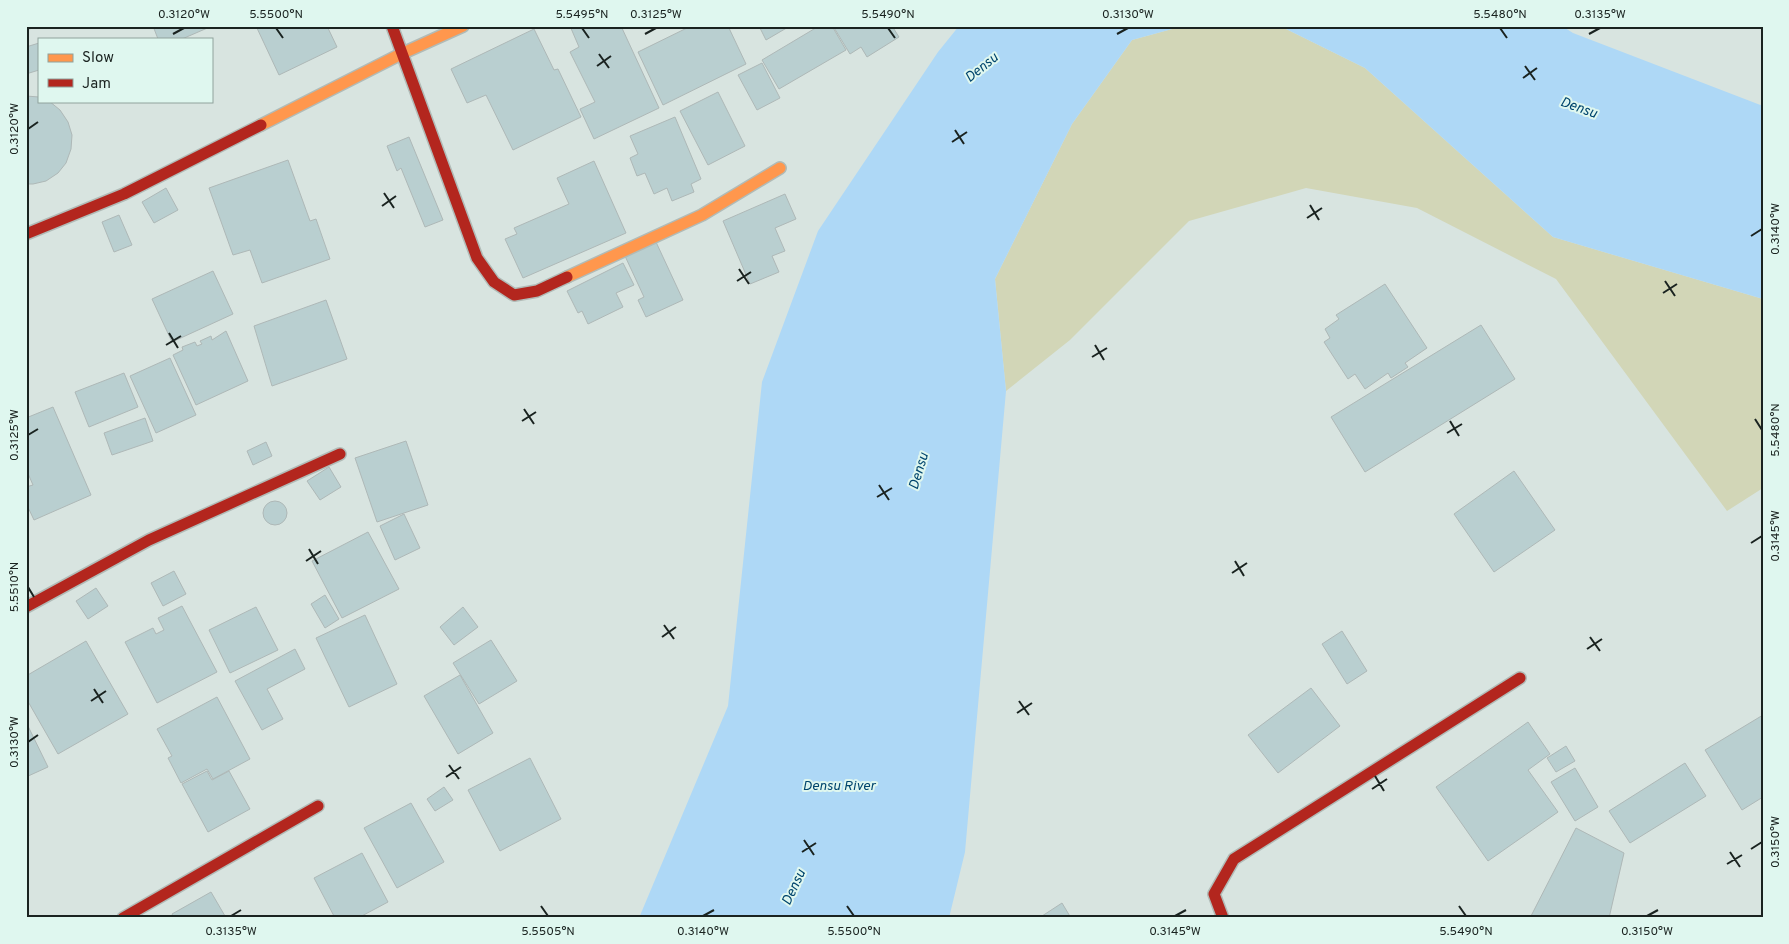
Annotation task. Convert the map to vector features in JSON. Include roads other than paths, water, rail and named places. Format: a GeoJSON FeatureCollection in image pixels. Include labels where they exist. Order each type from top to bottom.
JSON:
{"type":"FeatureCollection","features":[{"type":"Feature","properties":{"kind":"street"},"geometry":{"type":"LineString","coordinates":[[392,26],[477,258],[494,282],[514,296],[537,291],[702,215],[780,168]]}},
{"type":"Feature","properties":{"kind":"street"},"geometry":{"type":"LineString","coordinates":[[26,234],[124,194],[401,54],[462,26]]}},
{"type":"Feature","properties":{"kind":"street"},"geometry":{"type":"LineString","coordinates":[[26,607],[149,540],[340,454]]}},
{"type":"Feature","properties":{"kind":"street"},"geometry":{"type":"LineString","coordinates":[[1223,918],[1214,894],[1234,859],[1520,678]]}},
{"type":"Feature","properties":{"kind":"street"},"geometry":{"type":"LineString","coordinates":[[123,918],[318,806]]}},
{"type":"Feature","properties":{"kind":"water","name":"Densu River"},"geometry":{"type":"Polygon","coordinates":[[[959,26],[1183,26],[1132,40],[1072,124],[995,279],[1006,391],[965,852],[949,918],[639,918],[728,706],[762,382],[818,231],[938,52],[959,26]]]}},
{"type":"Feature","properties":{"kind":"water","name":"Densu"},"geometry":{"type":"Polygon","coordinates":[[[1280,26],[1562,26],[1573,33],[1763,106],[1763,299],[1553,237],[1365,68],[1280,26]]]}}]}
